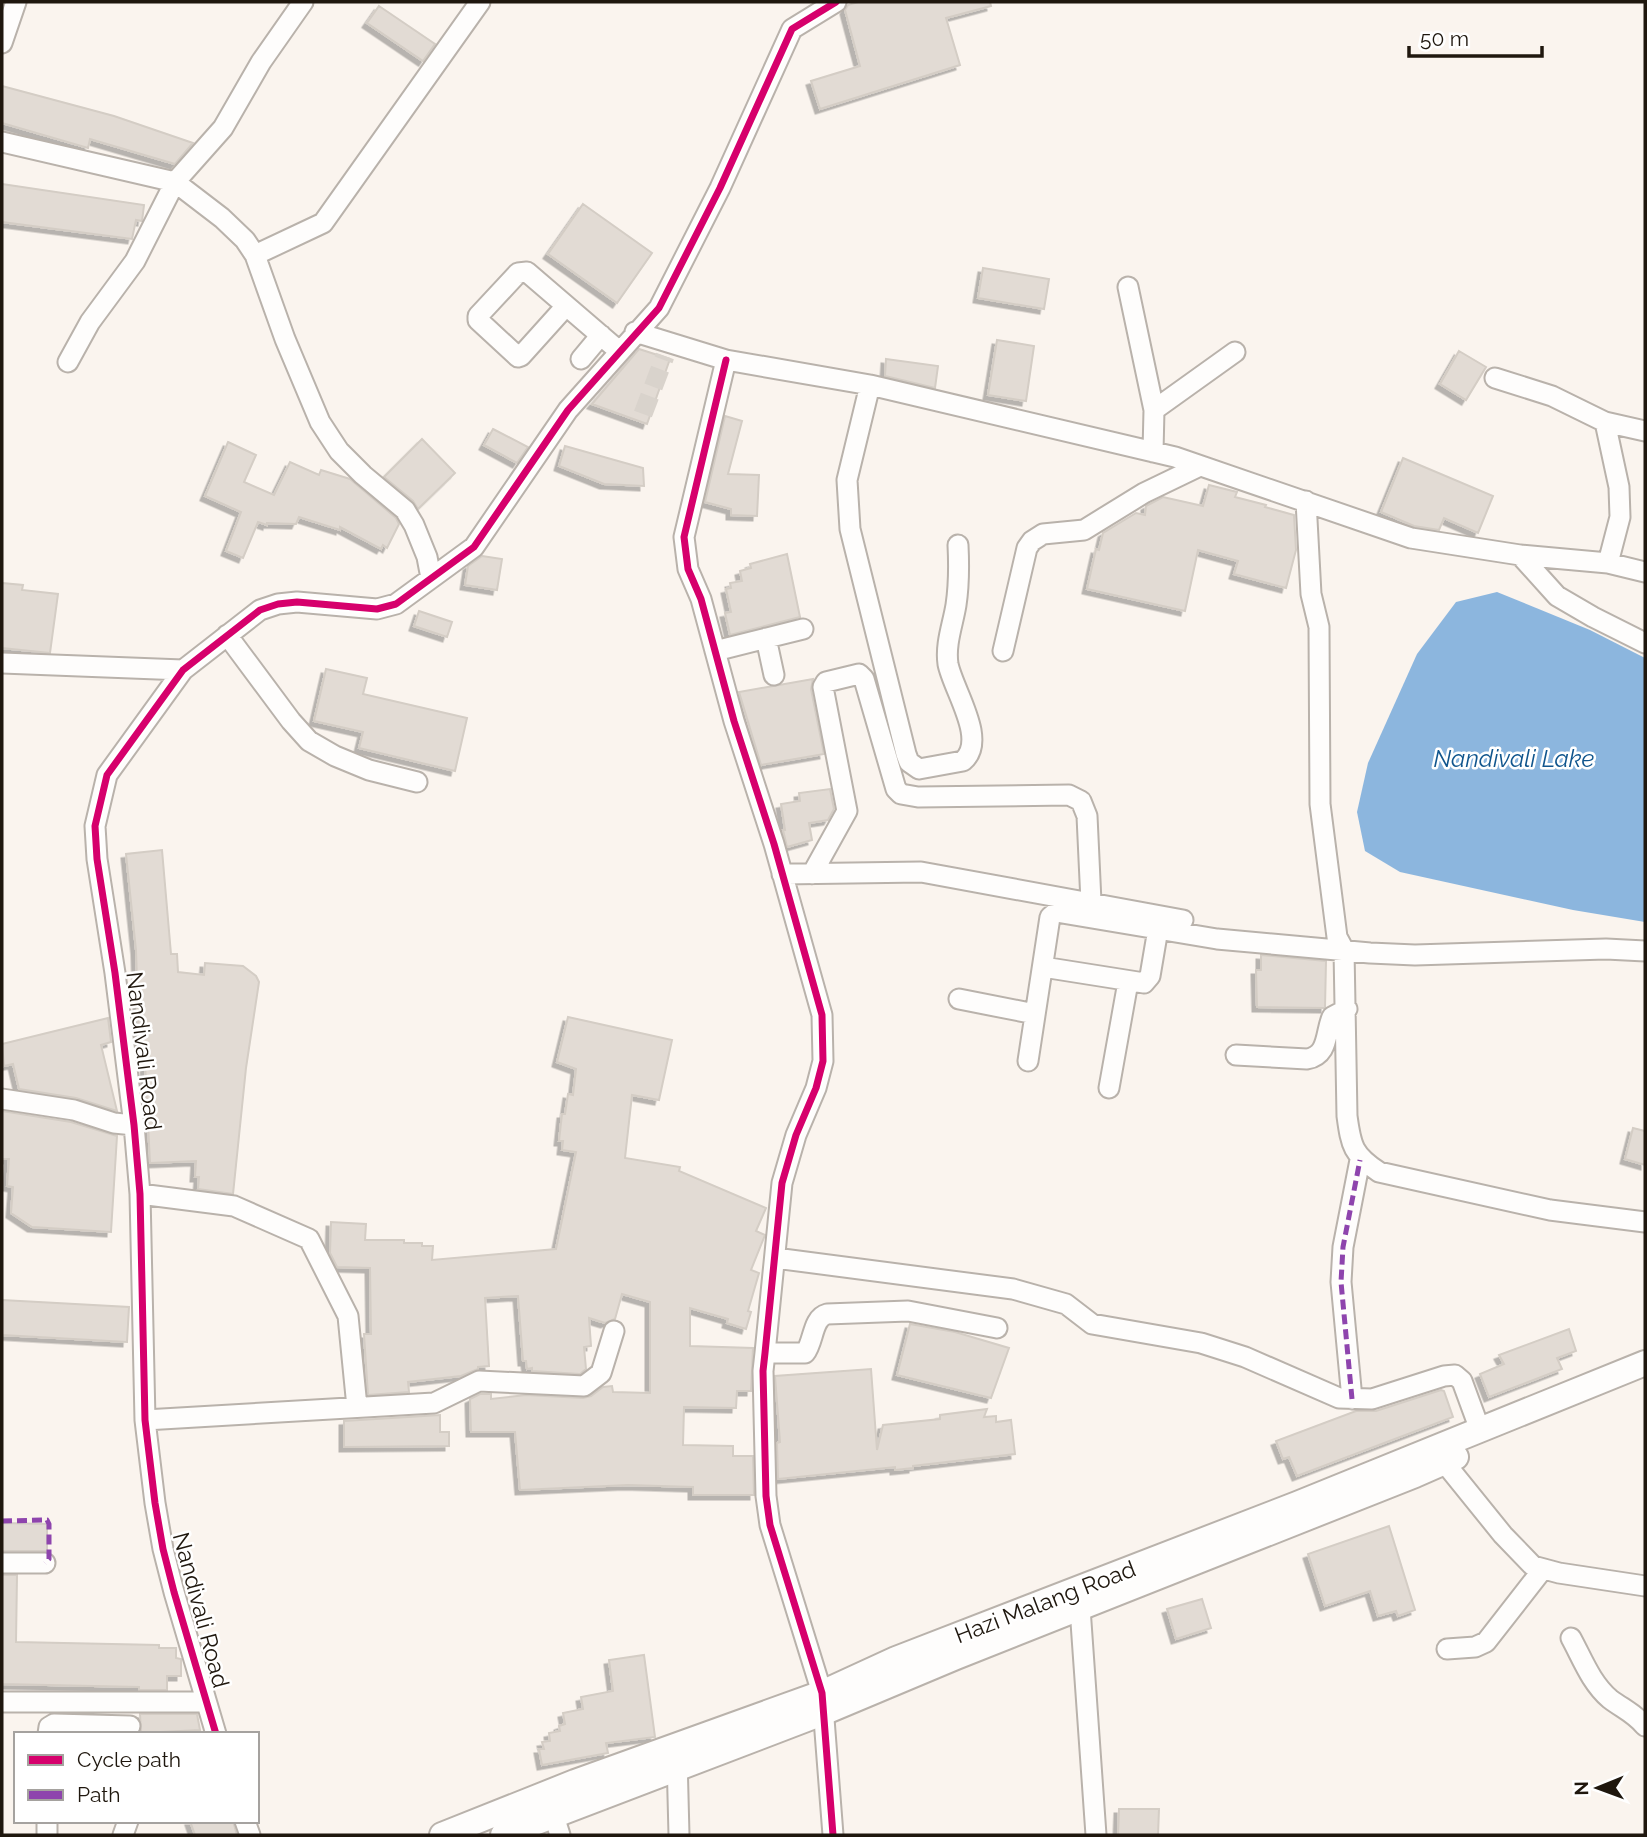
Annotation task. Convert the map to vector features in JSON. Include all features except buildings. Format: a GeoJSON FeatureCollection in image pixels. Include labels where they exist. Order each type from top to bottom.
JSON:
{"type":"FeatureCollection","features":[{"type":"Feature","properties":{"kind":"main road","name":"Hazi Malang Road"},"geometry":{"type":"LineString","coordinates":[[494,1829],[824,1702],[956,1657],[1415,1475],[1440,1454],[1480,1430],[1645,1363]]}},
{"type":"Feature","properties":{"kind":"main road","name":"Hazi Malang Road"},"geometry":{"type":"LineString","coordinates":[[824,1702],[896,1659],[1440,1454],[1645,1380]]}},
{"type":"Feature","properties":{"kind":"main road","name":"Hazi Malang Road"},"geometry":{"type":"LineString","coordinates":[[442,1835],[557,1825],[677,1757]]}},
{"type":"Feature","properties":{"kind":"street"},"geometry":{"type":"LineString","coordinates":[[2,43],[16,2]]}},
{"type":"Feature","properties":{"kind":"street"},"geometry":{"type":"LineString","coordinates":[[68,362],[90,321],[135,261],[175,182],[223,128],[261,62],[303,2]]}},
{"type":"Feature","properties":{"kind":"street"},"geometry":{"type":"LineString","coordinates":[[255,255],[323,223],[480,2]]}},
{"type":"Feature","properties":{"kind":"street","name":"Nandivali Road"},"geometry":{"type":"LineString","coordinates":[[215,1732],[163,1549],[145,1420],[140,1194],[134,1125],[115,972],[97,859],[95,826],[107,775],[183,670],[260,610],[297,602],[377,609],[396,604],[474,547],[568,410],[659,308],[720,188],[792,29],[836,2]]}},
{"type":"Feature","properties":{"kind":"street"},"geometry":{"type":"LineString","coordinates":[[2,142],[175,182],[222,218],[245,240],[255,255],[285,339],[320,422],[339,451],[405,510],[427,556],[431,578]]}},
{"type":"Feature","properties":{"kind":"street"},"geometry":{"type":"LineString","coordinates":[[566,306],[518,357],[478,320],[478,316],[518,273],[527,272],[619,351]]}},
{"type":"Feature","properties":{"kind":"street"},"geometry":{"type":"LineString","coordinates":[[1128,287],[1154,410],[1153,452]]}},
{"type":"Feature","properties":{"kind":"street"},"geometry":{"type":"LineString","coordinates":[[635,332],[667,350],[870,385],[1153,452],[1411,538],[1520,555],[1608,563],[1645,572]]}},
{"type":"Feature","properties":{"kind":"street"},"geometry":{"type":"LineString","coordinates":[[581,359],[601,335]]}},
{"type":"Feature","properties":{"kind":"street"},"geometry":{"type":"LineString","coordinates":[[1154,410],[1235,352]]}},
{"type":"Feature","properties":{"kind":"street"},"geometry":{"type":"LineString","coordinates":[[726,360],[684,537],[688,569],[701,599],[734,721],[782,874],[822,1015],[823,1060],[816,1088],[796,1135],[782,1183],[763,1371],[766,1496],[770,1525],[824,1702],[833,1835]]}},
{"type":"Feature","properties":{"kind":"street"},"geometry":{"type":"LineString","coordinates":[[1495,378],[1552,396],[1605,422],[1645,431]]}},
{"type":"Feature","properties":{"kind":"street"},"geometry":{"type":"LineString","coordinates":[[870,385],[847,480],[850,529],[906,754],[909,762],[919,769],[963,761],[971,750],[973,736],[948,665],[949,636],[959,579],[958,545]]}},
{"type":"Feature","properties":{"kind":"street"},"geometry":{"type":"LineString","coordinates":[[1605,422],[1619,487],[1620,517],[1608,563]]}},
{"type":"Feature","properties":{"kind":"street"},"geometry":{"type":"LineString","coordinates":[[1003,651],[1027,548],[1032,541],[1043,534],[1084,530],[1144,493],[1200,466]]}},
{"type":"Feature","properties":{"kind":"street"},"geometry":{"type":"LineString","coordinates":[[1306,501],[1311,594],[1319,627],[1320,804],[1340,943],[1346,1009],[1347,1116],[1350,1137],[1360,1160],[1379,1172],[1550,1210],[1645,1222]]}},
{"type":"Feature","properties":{"kind":"street"},"geometry":{"type":"LineString","coordinates":[[1520,555],[1558,596],[1645,643]]}},
{"type":"Feature","properties":{"kind":"street"},"geometry":{"type":"LineString","coordinates":[[715,651],[803,629]]}},
{"type":"Feature","properties":{"kind":"street"},"geometry":{"type":"LineString","coordinates":[[227,635],[309,741],[335,756],[369,770],[416,782]]}},
{"type":"Feature","properties":{"kind":"street"},"geometry":{"type":"LineString","coordinates":[[766,638],[775,675]]}},
{"type":"Feature","properties":{"kind":"street"},"geometry":{"type":"LineString","coordinates":[[2,663],[183,670]]}},
{"type":"Feature","properties":{"kind":"street"},"geometry":{"type":"LineString","coordinates":[[812,874],[847,811],[822,687],[826,682],[859,674],[864,679],[896,789],[901,794],[918,797],[1069,795],[1081,801],[1087,816],[1091,902]]}},
{"type":"Feature","properties":{"kind":"street"},"geometry":{"type":"LineString","coordinates":[[782,874],[921,872],[1188,921],[1415,955],[1606,949],[1645,951]]}},
{"type":"Feature","properties":{"kind":"street"},"geometry":{"type":"LineString","coordinates":[[1028,1061],[1050,917],[1056,912],[1217,939],[1340,943]]}},
{"type":"Feature","properties":{"kind":"street"},"geometry":{"type":"LineString","coordinates":[[1043,967],[1139,984],[1149,980],[1158,929]]}},
{"type":"Feature","properties":{"kind":"street"},"geometry":{"type":"LineString","coordinates":[[1109,1088],[1128,982]]}},
{"type":"Feature","properties":{"kind":"street"},"geometry":{"type":"LineString","coordinates":[[959,999],[1035,1014]]}},
{"type":"Feature","properties":{"kind":"street"},"geometry":{"type":"LineString","coordinates":[[1236,1055],[1315,1058],[1323,1049],[1332,1017],[1346,1009]]}},
{"type":"Feature","properties":{"kind":"street"},"geometry":{"type":"LineString","coordinates":[[2,1099],[74,1110],[114,1123],[134,1125]]}},
{"type":"Feature","properties":{"kind":"street"},"geometry":{"type":"LineString","coordinates":[[1352,1399],[1341,1282],[1343,1247],[1360,1160]]}},
{"type":"Feature","properties":{"kind":"street"},"geometry":{"type":"LineString","coordinates":[[140,1194],[233,1206],[309,1239],[348,1316],[357,1407]]}},
{"type":"Feature","properties":{"kind":"street"},"geometry":{"type":"LineString","coordinates":[[775,1258],[1013,1289],[1066,1304],[1092,1324],[1201,1343],[1245,1357],[1339,1398],[1372,1399],[1455,1375],[1462,1381],[1480,1430]]}},
{"type":"Feature","properties":{"kind":"street"},"geometry":{"type":"LineString","coordinates":[[765,1353],[805,1353],[818,1320],[827,1314],[908,1311],[997,1328]]}},
{"type":"Feature","properties":{"kind":"street"},"geometry":{"type":"LineString","coordinates":[[145,1420],[434,1403],[479,1381],[584,1386],[601,1373],[614,1331]]}},
{"type":"Feature","properties":{"kind":"street"},"geometry":{"type":"LineString","coordinates":[[1440,1454],[1503,1535],[1533,1566],[1559,1573],[1645,1586]]}},
{"type":"Feature","properties":{"kind":"street"},"geometry":{"type":"LineString","coordinates":[[2,1563],[45,1563]]}},
{"type":"Feature","properties":{"kind":"street"},"geometry":{"type":"LineString","coordinates":[[1447,1650],[1475,1647],[1486,1642],[1542,1569]]}},
{"type":"Feature","properties":{"kind":"street"},"geometry":{"type":"LineString","coordinates":[[1080,1608],[1096,1835]]}},
{"type":"Feature","properties":{"kind":"street"},"geometry":{"type":"LineString","coordinates":[[1571,1637],[1594,1681],[1610,1699],[1633,1712],[1645,1726]]}},
{"type":"Feature","properties":{"kind":"street"},"geometry":{"type":"LineString","coordinates":[[2,1702],[206,1702]]}},
{"type":"Feature","properties":{"kind":"street"},"geometry":{"type":"LineString","coordinates":[[48,1732],[49,1727],[54,1724],[130,1730],[130,1702]]}},
{"type":"Feature","properties":{"kind":"street"},"geometry":{"type":"LineString","coordinates":[[677,1757],[680,1835]]}},
{"type":"Feature","properties":{"kind":"water","name":"Nandivali Lake"},"geometry":{"type":"Polygon","coordinates":[[[1497,592],[1590,630],[1645,658],[1645,922],[1573,910],[1400,872],[1365,851],[1357,812],[1368,763],[1417,654],[1456,602],[1497,592]]]}},
{"type":"Feature","properties":{"kind":"tunnel"},"geometry":{"type":"LineString","coordinates":[[643,414],[665,356]]}},
{"type":"Feature","properties":{"kind":"marked path"},"geometry":{"type":"LineString","coordinates":[[1352,1399],[1341,1282],[1343,1247],[1360,1160]]}},
{"type":"Feature","properties":{"kind":"marked path"},"geometry":{"type":"LineString","coordinates":[[2,1521],[47,1520],[49,1559],[45,1563]]}},
{"type":"Feature","properties":{"kind":"cycle path"},"geometry":{"type":"LineString","coordinates":[[215,1732],[163,1549],[145,1420],[140,1194],[134,1125],[115,973],[97,859],[95,826],[107,775],[183,670],[260,610],[297,602],[377,609],[396,604],[474,547],[568,410],[659,308],[720,188],[792,29],[836,2]]}},
{"type":"Feature","properties":{"kind":"cycle path"},"geometry":{"type":"LineString","coordinates":[[726,360],[684,537],[688,569],[701,599],[734,721],[774,844],[822,1015],[823,1061],[782,1183],[763,1371],[766,1496],[770,1525],[822,1693],[833,1835]]}}]}
